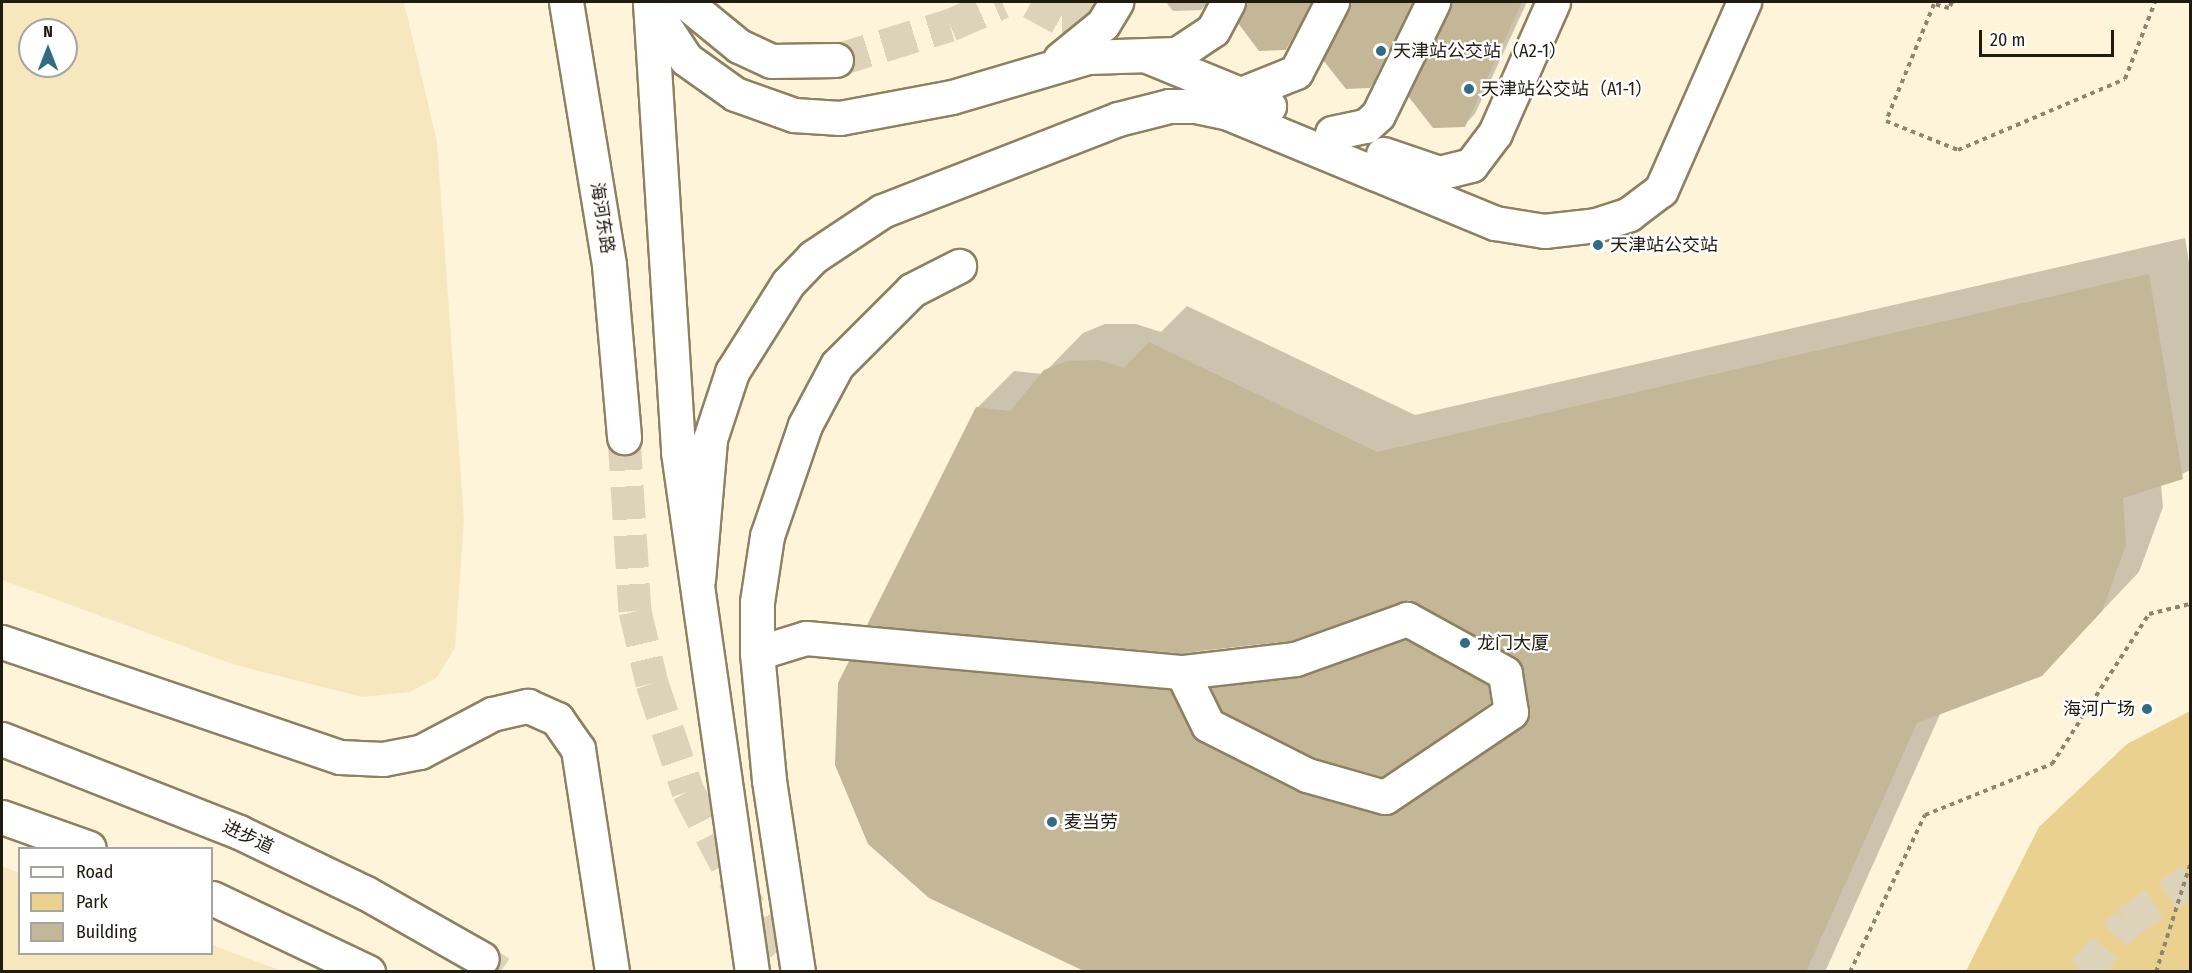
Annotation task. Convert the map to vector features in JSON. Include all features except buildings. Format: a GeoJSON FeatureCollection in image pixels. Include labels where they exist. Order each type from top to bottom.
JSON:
{"type":"FeatureCollection","features":[{"type":"Feature","properties":{"kind":"street","name":"海河东路"},"geometry":{"type":"LineString","coordinates":[[566,2],[609,265],[624,436]]}},
{"type":"Feature","properties":{"kind":"street"},"geometry":{"type":"LineString","coordinates":[[650,2],[686,59],[735,94],[794,115],[869,114],[952,97],[1052,64],[1116,53],[1142,55],[1192,48],[1213,30],[1228,2]]}},
{"type":"Feature","properties":{"kind":"street"},"geometry":{"type":"LineString","coordinates":[[650,2],[669,350],[752,972]]}},
{"type":"Feature","properties":{"kind":"street"},"geometry":{"type":"LineString","coordinates":[[684,2],[739,46],[771,61],[836,60]]}},
{"type":"Feature","properties":{"kind":"street"},"geometry":{"type":"LineString","coordinates":[[1052,64],[1086,41],[1116,2]]}},
{"type":"Feature","properties":{"kind":"street"},"geometry":{"type":"LineString","coordinates":[[1241,94],[1296,72],[1332,2]]}},
{"type":"Feature","properties":{"kind":"street"},"geometry":{"type":"LineString","coordinates":[[1332,133],[1366,126],[1378,115],[1433,2]]}},
{"type":"Feature","properties":{"kind":"street"},"geometry":{"type":"LineString","coordinates":[[1142,55],[1418,169],[1439,173],[1471,165],[1495,133],[1553,2]]}},
{"type":"Feature","properties":{"kind":"street"},"geometry":{"type":"LineString","coordinates":[[698,580],[710,439],[732,372],[788,284],[813,257],[882,211],[1118,119],[1169,106],[1196,106],[1228,113],[1495,223],[1544,231],[1596,225],[1629,214],[1661,190],[1744,2]]}},
{"type":"Feature","properties":{"kind":"street"},"geometry":{"type":"LineString","coordinates":[[798,972],[769,780],[757,653],[757,602],[767,536],[805,424],[837,365],[868,328],[912,290],[959,266]]}},
{"type":"Feature","properties":{"kind":"street"},"geometry":{"type":"LineString","coordinates":[[757,653],[806,638],[1182,672],[1295,659],[1407,619],[1505,673],[1510,712],[1385,797],[1307,775],[1208,725],[1182,672]]}},
{"type":"Feature","properties":{"kind":"street"},"geometry":{"type":"LineString","coordinates":[[2,642],[340,757],[383,759],[420,752],[492,714],[528,706],[557,719],[578,749],[612,972]]}},
{"type":"Feature","properties":{"kind":"street","name":"进步道"},"geometry":{"type":"LineString","coordinates":[[2,739],[239,832],[366,893],[482,960]]}},
{"type":"Feature","properties":{"kind":"street"},"geometry":{"type":"LineString","coordinates":[[2,817],[84,847]]}},
{"type":"Feature","properties":{"kind":"street"},"geometry":{"type":"LineString","coordinates":[[213,898],[368,972]]}},
{"type":"Feature","properties":{"kind":"path"},"geometry":{"type":"LineString","coordinates":[[1952,2],[1949,8],[1932,3],[1886,121],[1958,150],[2125,79],[2155,2]]}},
{"type":"Feature","properties":{"kind":"path"},"geometry":{"type":"LineString","coordinates":[[1850,972],[1925,815],[2052,764],[2149,614],[2190,604]]}},
{"type":"Feature","properties":{"kind":"path"},"geometry":{"type":"LineString","coordinates":[[2156,972],[2190,866]]}},
{"type":"Feature","properties":{"kind":"shaded area"},"geometry":{"type":"Polygon","coordinates":[[[2,2],[404,2],[437,142],[464,520],[455,648],[436,678],[410,692],[362,697],[235,665],[2,580],[2,2]]]}},
{"type":"Feature","properties":{"kind":"shaded area"},"geometry":{"type":"Polygon","coordinates":[[[2,866],[18,873],[18,955],[213,955],[213,945],[282,971],[2,971],[2,866]]]}},
{"type":"Feature","properties":{"kind":"green space"},"geometry":{"type":"Polygon","coordinates":[[[2190,711],[2190,971],[1966,971],[2039,827],[2127,744],[2190,711]]]}},
{"type":"Feature","properties":{"kind":"tunnel"},"geometry":{"type":"LineString","coordinates":[[836,60],[950,25],[1002,2]]}},
{"type":"Feature","properties":{"kind":"tunnel"},"geometry":{"type":"LineString","coordinates":[[1031,2],[1062,19],[1083,19],[1103,2]]}},
{"type":"Feature","properties":{"kind":"tunnel"},"geometry":{"type":"LineString","coordinates":[[624,437],[635,611],[652,683],[688,791],[758,924],[800,972]]}},
{"type":"Feature","properties":{"kind":"tunnel"},"geometry":{"type":"LineString","coordinates":[[2083,972],[2127,922],[2190,880]]}},
{"type":"Feature","properties":{"kind":"tunnel"},"geometry":{"type":"LineString","coordinates":[[482,959],[500,972]]}},
{"type":"Feature","properties":{"kind":"place","name":"天津站公交站（A2-1）"},"geometry":{"type":"Point","coordinates":[1381,51]}},
{"type":"Feature","properties":{"kind":"place","name":"天津站公交站（A1-1）"},"geometry":{"type":"Point","coordinates":[1469,89]}},
{"type":"Feature","properties":{"kind":"place","name":"天津站公交站"},"geometry":{"type":"Point","coordinates":[1598,245]}},
{"type":"Feature","properties":{"kind":"place","name":"龙门大厦"},"geometry":{"type":"Point","coordinates":[1465,643]}},
{"type":"Feature","properties":{"kind":"place","name":"海河广场"},"geometry":{"type":"Point","coordinates":[2147,709]}},
{"type":"Feature","properties":{"kind":"place","name":"麦当劳"},"geometry":{"type":"Point","coordinates":[1052,822]}}]}
